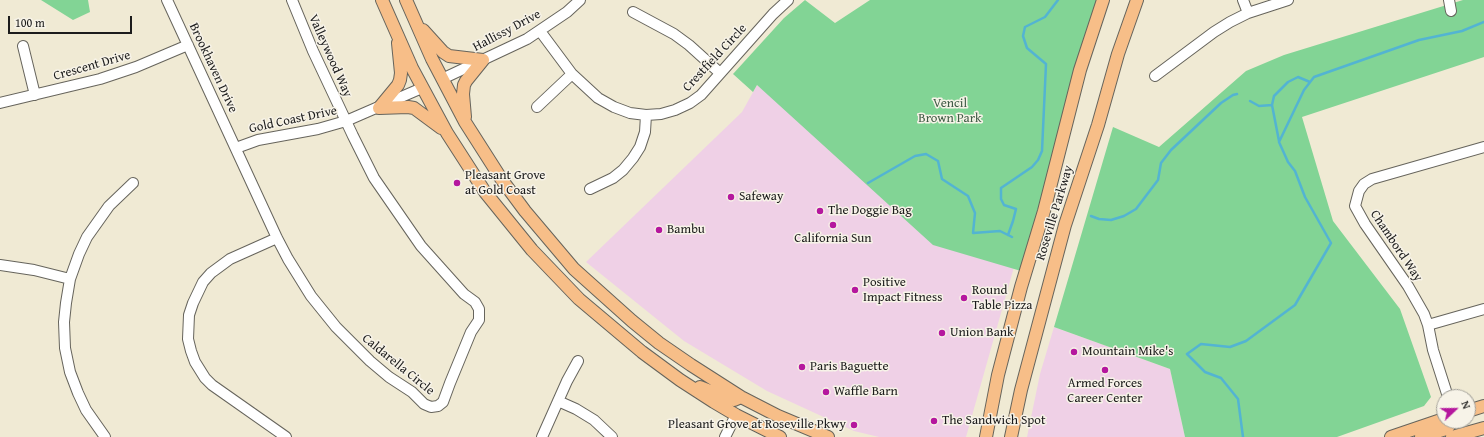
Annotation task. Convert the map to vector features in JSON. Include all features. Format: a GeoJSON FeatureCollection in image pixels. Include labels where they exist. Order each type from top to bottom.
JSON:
{"type":"FeatureCollection","features":[{"type":"Feature","properties":{"kind":"main road"},"geometry":{"type":"LineString","coordinates":[[382,0],[422,88],[446,133],[485,192],[519,235],[579,299],[620,335],[680,380],[736,415],[780,437]]}},
{"type":"Feature","properties":{"kind":"main road"},"geometry":{"type":"LineString","coordinates":[[406,0],[442,79],[465,122],[502,180],[525,211],[579,273],[613,305],[659,343],[742,397],[778,416],[828,437]]}},
{"type":"Feature","properties":{"kind":"main road","name":"Roseville Parkway"},"geometry":{"type":"LineString","coordinates":[[986,437],[1002,360],[1021,286],[1044,211],[1080,70],[1103,0]]}},
{"type":"Feature","properties":{"kind":"main road","name":"Roseville Parkway"},"geometry":{"type":"LineString","coordinates":[[1012,434],[1044,300],[1065,225],[1098,125],[1118,54],[1137,0]]}},
{"type":"Feature","properties":{"kind":"main road"},"geometry":{"type":"LineString","coordinates":[[416,22],[443,52],[449,56],[483,60]]}},
{"type":"Feature","properties":{"kind":"main road"},"geometry":{"type":"LineString","coordinates":[[379,108],[398,85],[400,80],[401,73],[396,32]]}},
{"type":"Feature","properties":{"kind":"main road"},"geometry":{"type":"LineString","coordinates":[[465,122],[463,94],[464,85],[483,60]]}},
{"type":"Feature","properties":{"kind":"main road"},"geometry":{"type":"LineString","coordinates":[[422,88],[442,79]]}},
{"type":"Feature","properties":{"kind":"main road"},"geometry":{"type":"LineString","coordinates":[[379,108],[414,108],[446,133]]}},
{"type":"Feature","properties":{"kind":"main road"},"geometry":{"type":"LineString","coordinates":[[680,380],[726,398],[734,400],[742,397]]}},
{"type":"Feature","properties":{"kind":"main road"},"geometry":{"type":"LineString","coordinates":[[980,437],[989,422]]}},
{"type":"Feature","properties":{"kind":"main road"},"geometry":{"type":"LineString","coordinates":[[1391,437],[1436,422]]}},
{"type":"Feature","properties":{"kind":"main road"},"geometry":{"type":"LineString","coordinates":[[1452,437],[1484,428]]}},
{"type":"Feature","properties":{"kind":"main road"},"geometry":{"type":"LineString","coordinates":[[1421,437],[1443,429]]}},
{"type":"Feature","properties":{"kind":"street","name":"Brookhaven Drive"},"geometry":{"type":"LineString","coordinates":[[167,0],[236,148]]}},
{"type":"Feature","properties":{"kind":"street","name":"Valleywood Way"},"geometry":{"type":"LineString","coordinates":[[292,0],[301,24],[346,121]]}},
{"type":"Feature","properties":{"kind":"street","name":"Hallissy Drive"},"geometry":{"type":"LineString","coordinates":[[442,79],[520,42],[540,30],[580,0]]}},
{"type":"Feature","properties":{"kind":"street"},"geometry":{"type":"LineString","coordinates":[[1243,0],[1248,13]]}},
{"type":"Feature","properties":{"kind":"street"},"geometry":{"type":"LineString","coordinates":[[1155,76],[1214,32],[1248,13],[1288,0]]}},
{"type":"Feature","properties":{"kind":"street"},"geometry":{"type":"LineString","coordinates":[[1448,0],[1451,11]]}},
{"type":"Feature","properties":{"kind":"street","name":"Crestfield Circle"},"geometry":{"type":"LineString","coordinates":[[540,30],[572,74],[598,98],[614,107],[630,113],[646,115],[661,114],[675,110],[690,103],[701,95],[786,1]]}},
{"type":"Feature","properties":{"kind":"street"},"geometry":{"type":"LineString","coordinates":[[633,12],[674,34],[689,45],[720,74]]}},
{"type":"Feature","properties":{"kind":"street","name":"Crescent Drive"},"geometry":{"type":"LineString","coordinates":[[0,103],[107,77],[136,67],[188,45]]}},
{"type":"Feature","properties":{"kind":"street"},"geometry":{"type":"LineString","coordinates":[[22,46],[35,95]]}},
{"type":"Feature","properties":{"kind":"street"},"geometry":{"type":"LineString","coordinates":[[537,107],[572,74]]}},
{"type":"Feature","properties":{"kind":"street","name":"Gold Coast Drive"},"geometry":{"type":"LineString","coordinates":[[236,148],[258,140],[318,129],[346,121],[379,108],[422,88]]}},
{"type":"Feature","properties":{"kind":"street"},"geometry":{"type":"LineString","coordinates":[[590,189],[613,178],[623,170],[633,158],[640,146],[645,132],[646,115]]}},
{"type":"Feature","properties":{"kind":"street","name":"Caldarella Circle"},"geometry":{"type":"LineString","coordinates":[[236,148],[277,238],[311,296],[352,345],[389,377],[419,398],[424,404],[431,407],[438,406],[443,402],[471,332],[479,320],[479,309],[475,302],[464,294],[440,268],[402,221],[374,178],[346,121]]}},
{"type":"Feature","properties":{"kind":"street","name":"Chambord Way"},"geometry":{"type":"LineString","coordinates":[[1445,389],[1433,350],[1428,325],[1424,314],[1408,286],[1358,214],[1355,206],[1356,199],[1359,190],[1364,184],[1372,179],[1484,147]]}},
{"type":"Feature","properties":{"kind":"street"},"geometry":{"type":"LineString","coordinates":[[105,437],[86,410],[70,372],[65,348],[64,322],[70,279],[87,236],[98,220],[133,183]]}},
{"type":"Feature","properties":{"kind":"street"},"geometry":{"type":"LineString","coordinates":[[277,238],[230,260],[212,273],[203,282],[189,315],[188,340],[195,362],[205,378],[212,385],[286,437]]}},
{"type":"Feature","properties":{"kind":"street"},"geometry":{"type":"LineString","coordinates":[[0,265],[34,270],[70,279]]}},
{"type":"Feature","properties":{"kind":"street"},"geometry":{"type":"LineString","coordinates":[[1428,325],[1484,309]]}},
{"type":"Feature","properties":{"kind":"street"},"geometry":{"type":"LineString","coordinates":[[542,437],[578,361]]}},
{"type":"Feature","properties":{"kind":"street"},"geometry":{"type":"LineString","coordinates":[[558,401],[576,409],[594,420],[612,437]]}},
{"type":"Feature","properties":{"kind":"street"},"geometry":{"type":"LineString","coordinates":[[725,437],[736,415]]}},
{"type":"Feature","properties":{"kind":"shaded area"},"geometry":{"type":"Polygon","coordinates":[[[757,85],[1014,267],[966,437],[879,437],[854,431],[767,391],[684,341],[586,262],[742,112],[757,85]]]}},
{"type":"Feature","properties":{"kind":"shaded area"},"geometry":{"type":"Polygon","coordinates":[[[1054,327],[1170,369],[1185,437],[1027,437],[1040,374],[1054,327]]]}},
{"type":"Feature","properties":{"kind":"green space"},"geometry":{"type":"Polygon","coordinates":[[[41,0],[88,0],[90,12],[73,20],[41,0]]]}},
{"type":"Feature","properties":{"kind":"green space","name":"Vencil Brown Park"},"geometry":{"type":"Polygon","coordinates":[[[805,0],[835,23],[870,0],[1100,0],[1082,55],[1021,271],[933,245],[757,85],[753,92],[733,74],[784,18],[805,0]]]}},
{"type":"Feature","properties":{"kind":"green space"},"geometry":{"type":"Polygon","coordinates":[[[1463,0],[1484,0],[1484,57],[1302,117],[1333,221],[1400,309],[1431,397],[1424,406],[1337,437],[1185,437],[1170,369],[1054,327],[1113,127],[1159,147],[1246,71],[1284,55],[1463,0]]]}},
{"type":"Feature","properties":{"kind":"waterway"},"geometry":{"type":"LineString","coordinates":[[1008,235],[1016,209],[1004,205],[1001,199],[1001,188],[1032,167],[1038,160],[1042,151],[1046,64],[1027,48],[1023,36],[1025,27],[1045,17],[1058,0]]}},
{"type":"Feature","properties":{"kind":"waterway"},"geometry":{"type":"LineString","coordinates":[[1243,437],[1238,399],[1221,378],[1205,372],[1187,354],[1201,344],[1230,347],[1246,341],[1295,305],[1331,243],[1305,197],[1295,171],[1288,162],[1279,142],[1304,90],[1314,77],[1419,40],[1462,31],[1484,22]]}},
{"type":"Feature","properties":{"kind":"waterway"},"geometry":{"type":"LineString","coordinates":[[1279,141],[1272,105],[1274,96],[1288,82],[1298,77],[1310,82]]}},
{"type":"Feature","properties":{"kind":"waterway"},"geometry":{"type":"LineString","coordinates":[[1091,216],[1099,219],[1111,220],[1124,216],[1136,209],[1158,180],[1161,163],[1171,150],[1221,103],[1237,94]]}},
{"type":"Feature","properties":{"kind":"waterway"},"geometry":{"type":"LineString","coordinates":[[1250,101],[1259,106],[1272,105]]}},
{"type":"Feature","properties":{"kind":"waterway"},"geometry":{"type":"LineString","coordinates":[[868,183],[915,156],[926,154],[938,161],[942,179],[968,196],[975,213],[973,233],[1000,231],[1012,237]]}},
{"type":"Feature","properties":{"kind":"place","name":"Pleasant Grove at Gold Coast"},"geometry":{"type":"Point","coordinates":[457,183]}},
{"type":"Feature","properties":{"kind":"place","name":"Safeway"},"geometry":{"type":"Point","coordinates":[731,197]}},
{"type":"Feature","properties":{"kind":"place","name":"The Doggie Bag"},"geometry":{"type":"Point","coordinates":[820,211]}},
{"type":"Feature","properties":{"kind":"place","name":"California Sun"},"geometry":{"type":"Point","coordinates":[833,225]}},
{"type":"Feature","properties":{"kind":"place","name":"Bambu"},"geometry":{"type":"Point","coordinates":[659,230]}},
{"type":"Feature","properties":{"kind":"place","name":"Positive Impact Fitness"},"geometry":{"type":"Point","coordinates":[855,290]}},
{"type":"Feature","properties":{"kind":"place","name":"Round Table Pizza"},"geometry":{"type":"Point","coordinates":[964,298]}},
{"type":"Feature","properties":{"kind":"place","name":"Union Bank"},"geometry":{"type":"Point","coordinates":[942,333]}},
{"type":"Feature","properties":{"kind":"place","name":"Mountain Mike's"},"geometry":{"type":"Point","coordinates":[1074,352]}},
{"type":"Feature","properties":{"kind":"place","name":"Paris Baguette"},"geometry":{"type":"Point","coordinates":[802,367]}},
{"type":"Feature","properties":{"kind":"place","name":"Armed Forces Career Center"},"geometry":{"type":"Point","coordinates":[1105,370]}},
{"type":"Feature","properties":{"kind":"place","name":"Waffle Barn"},"geometry":{"type":"Point","coordinates":[826,392]}},
{"type":"Feature","properties":{"kind":"place","name":"The Sandwich Spot"},"geometry":{"type":"Point","coordinates":[934,421]}},
{"type":"Feature","properties":{"kind":"place","name":"Pleasant Grove at Roseville Pkwy"},"geometry":{"type":"Point","coordinates":[854,425]}}]}
